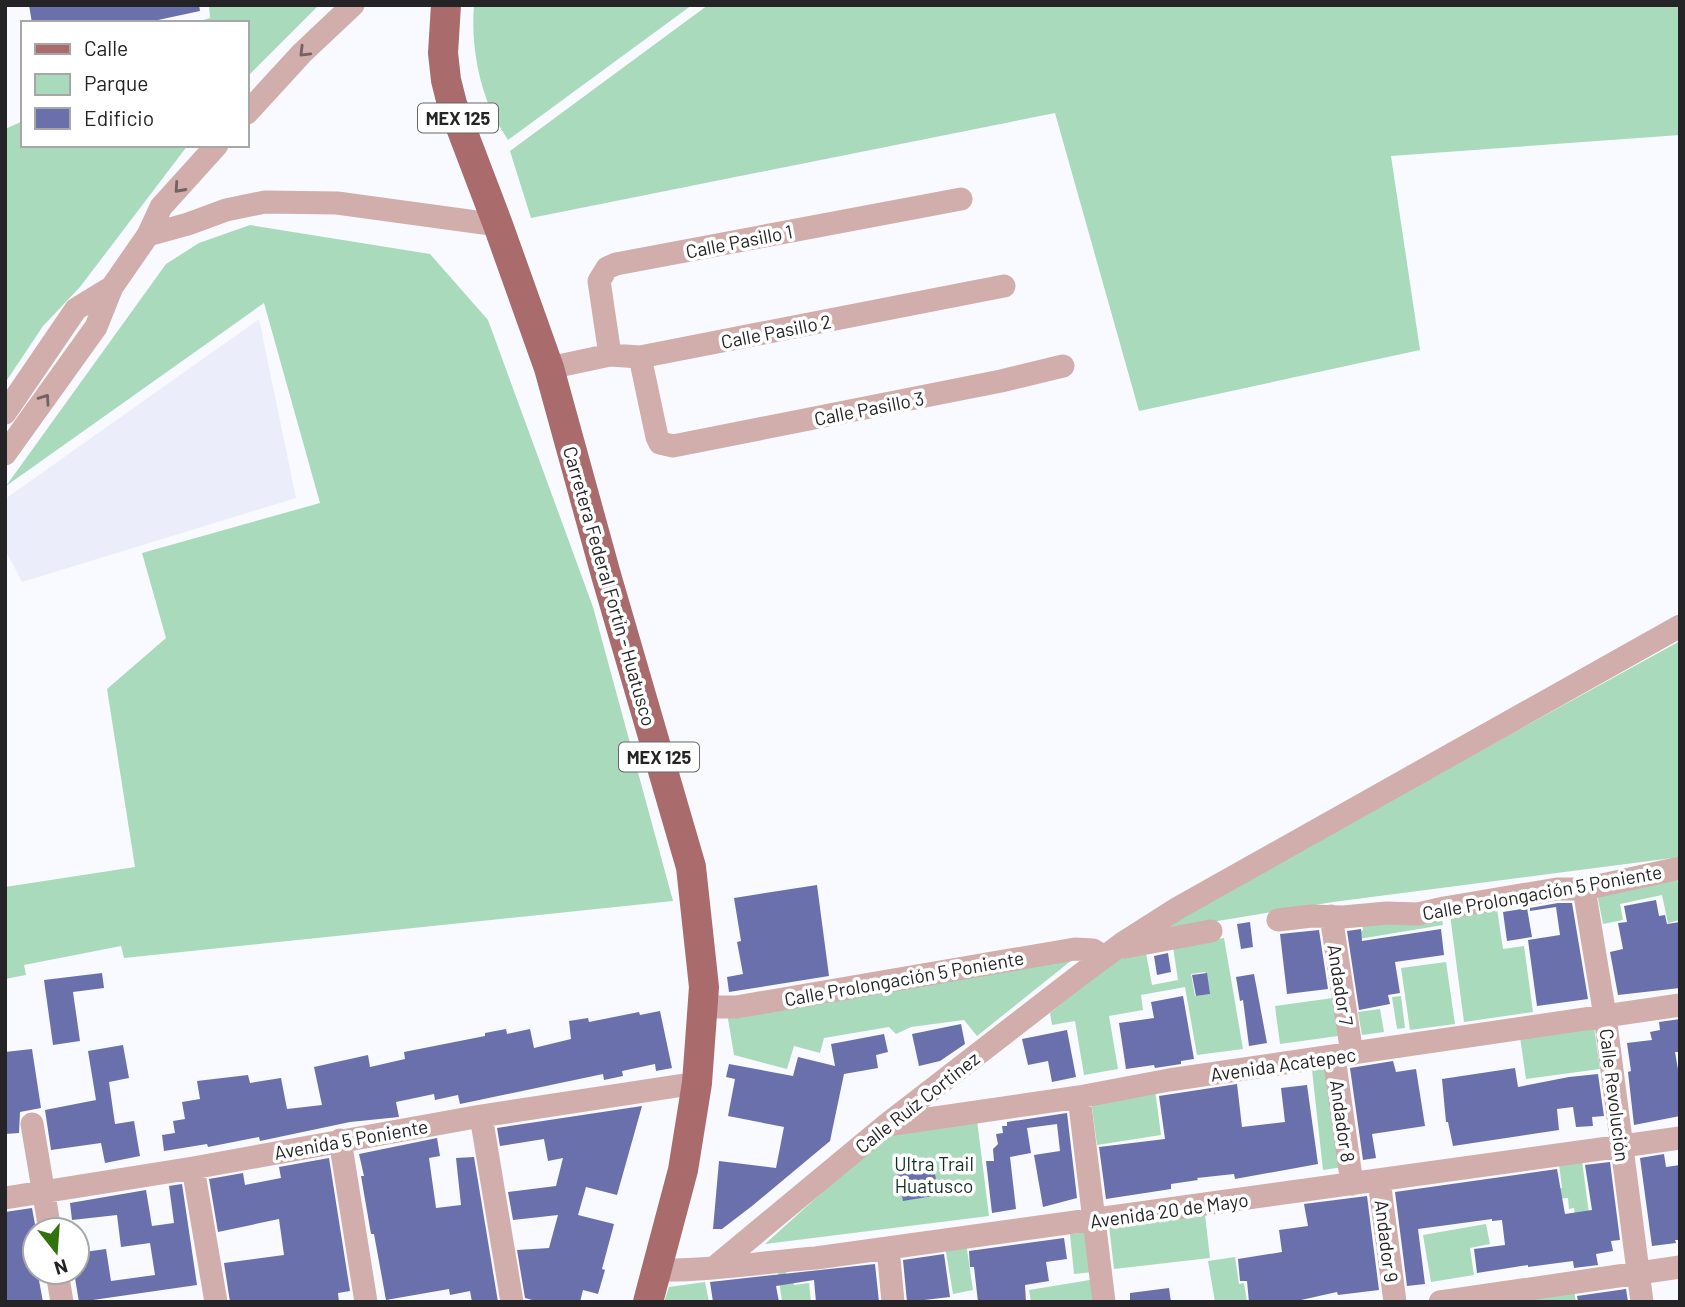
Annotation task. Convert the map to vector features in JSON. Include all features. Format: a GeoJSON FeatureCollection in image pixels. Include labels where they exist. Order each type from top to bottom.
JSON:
{"type":"FeatureCollection","features":[{"type":"Feature","properties":{"kind":"main road","name":"Carretera Federal Fortín - Huatusco"},"geometry":{"type":"LineString","coordinates":[[446,5],[443,53],[452,104],[549,368],[691,867],[704,986],[697,1083],[683,1170],[648,1302]]}},
{"type":"Feature","properties":{"kind":"street"},"geometry":{"type":"LineString","coordinates":[[248,112],[302,53],[353,5]]}},
{"type":"Feature","properties":{"kind":"street"},"geometry":{"type":"LineString","coordinates":[[5,454],[96,327],[111,288],[148,235],[162,207],[215,147]]}},
{"type":"Feature","properties":{"kind":"street","name":"Calle Pasillo 1"},"geometry":{"type":"LineString","coordinates":[[610,355],[598,281],[607,268],[616,264],[961,200]]}},
{"type":"Feature","properties":{"kind":"street"},"geometry":{"type":"LineString","coordinates":[[148,235],[226,210],[265,202],[337,203],[498,225]]}},
{"type":"Feature","properties":{"kind":"street","name":"Calle Pasillo 2"},"geometry":{"type":"LineString","coordinates":[[549,368],[610,355],[640,357],[1004,286]]}},
{"type":"Feature","properties":{"kind":"street"},"geometry":{"type":"LineString","coordinates":[[5,413],[76,309],[111,288]]}},
{"type":"Feature","properties":{"kind":"street","name":"Calle Pasillo 3"},"geometry":{"type":"LineString","coordinates":[[640,357],[657,437],[660,443],[673,446],[1002,382],[1063,366]]}},
{"type":"Feature","properties":{"kind":"street","name":"Calle Ruíz Cortinez"},"geometry":{"type":"LineString","coordinates":[[716,1266],[886,1125],[1114,949],[1178,908],[1680,626]]}},
{"type":"Feature","properties":{"kind":"street","name":"Calle Prolongación 5 Poniente"},"geometry":{"type":"LineString","coordinates":[[1278,920],[1387,913],[1418,915],[1444,908],[1557,889],[1584,889],[1680,868]]}},
{"type":"Feature","properties":{"kind":"street","name":"Calle Revolución"},"geometry":{"type":"LineString","coordinates":[[1584,889],[1605,1016],[1642,1302]]}},
{"type":"Feature","properties":{"kind":"street","name":"Andador 7"},"geometry":{"type":"LineString","coordinates":[[1331,916],[1343,1056]]}},
{"type":"Feature","properties":{"kind":"street","name":"Calle Prolongación 5 Poniente"},"geometry":{"type":"LineString","coordinates":[[702,1007],[736,1007],[1075,949],[1114,949],[1211,931]]}},
{"type":"Feature","properties":{"kind":"street","name":"Avenida Acatepec"},"geometry":{"type":"LineString","coordinates":[[886,1125],[1680,1004]]}},
{"type":"Feature","properties":{"kind":"street","name":"Andador 8"},"geometry":{"type":"LineString","coordinates":[[1343,1056],[1352,1184]]}},
{"type":"Feature","properties":{"kind":"street","name":"Avenida 5 Poniente"},"geometry":{"type":"LineString","coordinates":[[5,1198],[193,1168],[481,1116],[697,1083]]}},
{"type":"Feature","properties":{"kind":"street"},"geometry":{"type":"LineString","coordinates":[[1079,1097],[1104,1302]]}},
{"type":"Feature","properties":{"kind":"street"},"geometry":{"type":"LineString","coordinates":[[481,1116],[512,1302]]}},
{"type":"Feature","properties":{"kind":"street"},"geometry":{"type":"LineString","coordinates":[[32,1124],[47,1216]]}},
{"type":"Feature","properties":{"kind":"street","name":"Avenida 20 de Mayo"},"geometry":{"type":"LineString","coordinates":[[657,1270],[692,1271],[716,1266],[816,1258],[1680,1138]]}},
{"type":"Feature","properties":{"kind":"street"},"geometry":{"type":"LineString","coordinates":[[341,1140],[366,1302]]}},
{"type":"Feature","properties":{"kind":"street"},"geometry":{"type":"LineString","coordinates":[[193,1168],[216,1302]]}},
{"type":"Feature","properties":{"kind":"street","name":"Andador 9"},"geometry":{"type":"LineString","coordinates":[[1380,1180],[1395,1302]]}},
{"type":"Feature","properties":{"kind":"street"},"geometry":{"type":"LineString","coordinates":[[888,1248],[893,1302]]}},
{"type":"Feature","properties":{"kind":"street"},"geometry":{"type":"LineString","coordinates":[[1440,1302],[1680,1267]]}},
{"type":"Feature","properties":{"kind":"shaded area"},"geometry":{"type":"Polygon","coordinates":[[[259,319],[296,498],[22,582],[5,549],[5,499],[259,319]]]}},
{"type":"Feature","properties":{"kind":"green space"},"geometry":{"type":"Polygon","coordinates":[[[209,5],[319,5],[248,76],[248,21],[200,21],[210,18],[209,5]]]}},
{"type":"Feature","properties":{"kind":"green space"},"geometry":{"type":"Polygon","coordinates":[[[474,5],[692,5],[508,140],[491,110],[479,72],[474,45],[474,5]]]}},
{"type":"Feature","properties":{"kind":"green space"},"geometry":{"type":"Polygon","coordinates":[[[708,5],[1680,5],[1680,135],[1391,156],[1420,350],[1139,411],[1055,113],[531,218],[510,151],[708,5]]]}},
{"type":"Feature","properties":{"kind":"green space"},"geometry":{"type":"Polygon","coordinates":[[[21,122],[21,147],[186,147],[80,287],[43,326],[5,383],[5,129],[21,122]]]}},
{"type":"Feature","properties":{"kind":"green space"},"geometry":{"type":"Polygon","coordinates":[[[250,225],[430,254],[488,320],[593,607],[673,901],[124,958],[121,946],[24,965],[26,975],[5,979],[5,887],[135,867],[107,689],[166,638],[142,553],[320,503],[264,303],[6,486],[166,264],[199,243],[250,225]]]}},
{"type":"Feature","properties":{"kind":"green space"},"geometry":{"type":"Polygon","coordinates":[[[1680,641],[1680,857],[1333,902],[1151,932],[1680,641]]]}},
{"type":"Feature","properties":{"kind":"green space"},"geometry":{"type":"Polygon","coordinates":[[[1676,873],[1680,894],[1680,920],[1668,923],[1662,895],[1620,904],[1623,920],[1603,924],[1596,889],[1676,873]]]}},
{"type":"Feature","properties":{"kind":"green space"},"geometry":{"type":"Polygon","coordinates":[[[1497,909],[1503,949],[1524,946],[1533,1012],[1464,1022],[1450,915],[1497,909]]]}},
{"type":"Feature","properties":{"kind":"green space"},"geometry":{"type":"Polygon","coordinates":[[[1441,914],[1443,925],[1359,939],[1359,933],[1363,930],[1362,921],[1441,914]]]}},
{"type":"Feature","properties":{"kind":"green space"},"geometry":{"type":"Polygon","coordinates":[[[1224,938],[1243,1049],[1197,1055],[1185,987],[1141,995],[1143,1010],[1109,1016],[1118,1069],[1084,1075],[1075,1021],[1052,1025],[1050,1013],[1119,957],[1146,953],[1152,985],[1178,980],[1173,947],[1224,938]],[[1205,972],[1191,974],[1195,996],[1209,994],[1205,972]]]}},
{"type":"Feature","properties":{"kind":"green space"},"geometry":{"type":"Polygon","coordinates":[[[1072,960],[977,1036],[964,1020],[911,1027],[896,1034],[889,1027],[824,1038],[820,1053],[794,1046],[787,1069],[734,1055],[727,1013],[1072,960]]]}},
{"type":"Feature","properties":{"kind":"green space"},"geometry":{"type":"Polygon","coordinates":[[[1446,962],[1455,1024],[1410,1030],[1401,968],[1446,962]]]}},
{"type":"Feature","properties":{"kind":"green space"},"geometry":{"type":"Polygon","coordinates":[[[1401,996],[1405,1028],[1397,1029],[1392,997],[1401,996]]]}},
{"type":"Feature","properties":{"kind":"green space"},"geometry":{"type":"Polygon","coordinates":[[[1333,998],[1338,1036],[1280,1044],[1275,1006],[1333,998]]]}},
{"type":"Feature","properties":{"kind":"green space"},"geometry":{"type":"Polygon","coordinates":[[[1380,1009],[1384,1032],[1362,1035],[1358,1012],[1380,1009]]]}},
{"type":"Feature","properties":{"kind":"green space"},"geometry":{"type":"Polygon","coordinates":[[[1594,1027],[1600,1069],[1526,1079],[1520,1037],[1594,1027]]]}},
{"type":"Feature","properties":{"kind":"green space"},"geometry":{"type":"Polygon","coordinates":[[[1332,1068],[1343,1167],[1323,1170],[1312,1070],[1332,1068]]]}},
{"type":"Feature","properties":{"kind":"green space"},"geometry":{"type":"Polygon","coordinates":[[[1155,1090],[1161,1135],[1097,1145],[1091,1100],[1155,1090]]]}},
{"type":"Feature","properties":{"kind":"green space","name":"Ultra Trail Huatusco"},"geometry":{"type":"Polygon","coordinates":[[[977,1120],[989,1216],[765,1244],[889,1132],[977,1120]]]}},
{"type":"Feature","properties":{"kind":"green space"},"geometry":{"type":"Polygon","coordinates":[[[1582,1161],[1590,1221],[1576,1222],[1574,1208],[1569,1209],[1568,1198],[1554,1199],[1553,1189],[1562,1188],[1559,1164],[1582,1161]]]}},
{"type":"Feature","properties":{"kind":"green space"},"geometry":{"type":"Polygon","coordinates":[[[1205,1215],[1210,1258],[1114,1269],[1109,1226],[1205,1215]]]}},
{"type":"Feature","properties":{"kind":"green space"},"geometry":{"type":"Polygon","coordinates":[[[1486,1224],[1490,1244],[1470,1248],[1474,1275],[1431,1282],[1423,1235],[1486,1224]]]}},
{"type":"Feature","properties":{"kind":"green space"},"geometry":{"type":"Polygon","coordinates":[[[1089,1232],[1093,1272],[1074,1274],[1070,1234],[1089,1232]]]}},
{"type":"Feature","properties":{"kind":"green space"},"geometry":{"type":"Polygon","coordinates":[[[966,1243],[973,1290],[953,1294],[945,1246],[966,1243]]]}},
{"type":"Feature","properties":{"kind":"green space"},"geometry":{"type":"Polygon","coordinates":[[[1235,1257],[1239,1284],[1244,1283],[1247,1302],[1215,1302],[1208,1261],[1235,1257]]]}},
{"type":"Feature","properties":{"kind":"green space"},"geometry":{"type":"Polygon","coordinates":[[[786,1271],[787,1279],[793,1279],[794,1285],[809,1283],[811,1302],[782,1302],[778,1272],[786,1271]]]}},
{"type":"Feature","properties":{"kind":"green space"},"geometry":{"type":"Polygon","coordinates":[[[1096,1279],[1099,1302],[1031,1302],[1029,1290],[1096,1279]]]}},
{"type":"Feature","properties":{"kind":"green space"},"geometry":{"type":"Polygon","coordinates":[[[705,1282],[709,1302],[664,1302],[669,1287],[705,1282]]]}},
{"type":"Feature","properties":{"kind":"green space"},"geometry":{"type":"Polygon","coordinates":[[[1574,1290],[1576,1302],[1532,1302],[1531,1298],[1574,1290]]]}},
{"type":"Feature","properties":{"kind":"building"},"geometry":{"type":"Polygon","coordinates":[[[29,5],[199,5],[200,11],[153,21],[32,21],[29,5]]]}},
{"type":"Feature","properties":{"kind":"building"},"geometry":{"type":"Polygon","coordinates":[[[817,885],[829,976],[729,992],[727,977],[743,974],[737,942],[741,941],[734,898],[817,885]]]}},
{"type":"Feature","properties":{"kind":"building"},"geometry":{"type":"Polygon","coordinates":[[[1656,900],[1659,916],[1665,915],[1667,924],[1680,922],[1680,988],[1618,995],[1610,952],[1623,949],[1618,923],[1627,922],[1624,906],[1656,900]]]}},
{"type":"Feature","properties":{"kind":"building"},"geometry":{"type":"Polygon","coordinates":[[[1572,903],[1588,999],[1537,1006],[1528,940],[1560,935],[1556,907],[1530,911],[1530,908],[1572,903]]]}},
{"type":"Feature","properties":{"kind":"building"},"geometry":{"type":"Polygon","coordinates":[[[1527,908],[1532,937],[1507,941],[1503,912],[1527,908]]]}},
{"type":"Feature","properties":{"kind":"building"},"geometry":{"type":"Polygon","coordinates":[[[1250,922],[1253,947],[1241,949],[1237,924],[1250,922]]]}},
{"type":"Feature","properties":{"kind":"building"},"geometry":{"type":"Polygon","coordinates":[[[1361,929],[1362,941],[1441,929],[1444,955],[1395,962],[1400,993],[1388,995],[1390,1004],[1359,1010],[1347,931],[1361,929]]]}},
{"type":"Feature","properties":{"kind":"building"},"geometry":{"type":"Polygon","coordinates":[[[1319,930],[1328,989],[1287,994],[1280,934],[1319,930]]]}},
{"type":"Feature","properties":{"kind":"building"},"geometry":{"type":"Polygon","coordinates":[[[1168,953],[1171,972],[1157,975],[1154,956],[1168,953]]]}},
{"type":"Feature","properties":{"kind":"building"},"geometry":{"type":"Polygon","coordinates":[[[102,973],[104,988],[73,992],[80,1041],[53,1045],[44,980],[102,973]]]}},
{"type":"Feature","properties":{"kind":"building"},"geometry":{"type":"Polygon","coordinates":[[[1207,973],[1210,994],[1196,996],[1192,975],[1207,973]]]}},
{"type":"Feature","properties":{"kind":"building"},"geometry":{"type":"Polygon","coordinates":[[[1254,974],[1267,1043],[1249,1046],[1243,1000],[1240,1001],[1236,977],[1254,974]]]}},
{"type":"Feature","properties":{"kind":"building"},"geometry":{"type":"Polygon","coordinates":[[[1183,996],[1194,1059],[1155,1068],[1154,1065],[1126,1069],[1119,1023],[1154,1018],[1151,1002],[1183,996]]]}},
{"type":"Feature","properties":{"kind":"building"},"geometry":{"type":"Polygon","coordinates":[[[660,1011],[672,1068],[656,1071],[655,1064],[622,1071],[623,1076],[604,1080],[603,1074],[460,1104],[458,1095],[435,1100],[434,1094],[396,1102],[399,1117],[350,1122],[260,1141],[259,1137],[208,1147],[207,1144],[164,1151],[162,1135],[175,1133],[173,1121],[185,1119],[182,1102],[200,1099],[197,1081],[248,1075],[250,1083],[281,1078],[287,1109],[322,1105],[314,1067],[368,1055],[370,1067],[405,1059],[404,1052],[485,1036],[485,1033],[506,1029],[507,1034],[530,1029],[534,1048],[571,1039],[569,1021],[588,1018],[589,1022],[639,1012],[640,1015],[660,1011]]]}},
{"type":"Feature","properties":{"kind":"building"},"geometry":{"type":"Polygon","coordinates":[[[1680,1019],[1680,1052],[1675,1052],[1680,1081],[1680,1116],[1634,1125],[1627,1043],[1652,1040],[1650,1032],[1660,1030],[1659,1022],[1680,1019]]]}},
{"type":"Feature","properties":{"kind":"building"},"geometry":{"type":"Polygon","coordinates":[[[961,1024],[965,1044],[940,1061],[919,1066],[912,1034],[961,1024]]]}},
{"type":"Feature","properties":{"kind":"building"},"geometry":{"type":"Polygon","coordinates":[[[1067,1030],[1076,1077],[1052,1082],[1048,1061],[1028,1065],[1022,1039],[1067,1030]]]}},
{"type":"Feature","properties":{"kind":"building"},"geometry":{"type":"Polygon","coordinates":[[[884,1034],[888,1052],[876,1055],[878,1068],[844,1074],[830,1141],[722,1229],[713,1229],[719,1161],[776,1168],[784,1127],[728,1116],[735,1079],[726,1077],[729,1064],[793,1076],[798,1057],[835,1066],[831,1044],[884,1034]]]}},
{"type":"Feature","properties":{"kind":"building"},"geometry":{"type":"Polygon","coordinates":[[[123,1045],[129,1078],[109,1082],[115,1124],[134,1121],[140,1156],[105,1163],[101,1143],[51,1150],[45,1110],[96,1100],[88,1051],[123,1045]]]}},
{"type":"Feature","properties":{"kind":"building"},"geometry":{"type":"Polygon","coordinates":[[[32,1049],[41,1108],[20,1112],[19,1133],[5,1134],[5,1052],[32,1049]]]}},
{"type":"Feature","properties":{"kind":"building"},"geometry":{"type":"Polygon","coordinates":[[[1393,1061],[1396,1072],[1416,1069],[1425,1126],[1372,1134],[1376,1158],[1363,1160],[1350,1068],[1393,1061]]]}},
{"type":"Feature","properties":{"kind":"building"},"geometry":{"type":"Polygon","coordinates":[[[1515,1068],[1518,1087],[1598,1074],[1604,1116],[1592,1117],[1593,1126],[1576,1127],[1573,1107],[1557,1109],[1559,1130],[1453,1146],[1446,1122],[1442,1079],[1515,1068]]]}},
{"type":"Feature","properties":{"kind":"building"},"geometry":{"type":"Polygon","coordinates":[[[1237,1084],[1242,1127],[1285,1122],[1281,1088],[1307,1085],[1318,1164],[1235,1179],[1234,1174],[1197,1178],[1198,1180],[1171,1184],[1171,1189],[1106,1199],[1099,1147],[1165,1139],[1159,1096],[1237,1084]]]}},
{"type":"Feature","properties":{"kind":"building"},"geometry":{"type":"Polygon","coordinates":[[[642,1106],[617,1195],[586,1187],[578,1215],[614,1224],[598,1294],[583,1290],[580,1302],[539,1302],[525,1298],[517,1250],[549,1248],[558,1215],[513,1220],[508,1192],[556,1186],[563,1158],[548,1161],[544,1139],[500,1146],[497,1128],[642,1106]]]}},
{"type":"Feature","properties":{"kind":"building"},"geometry":{"type":"Polygon","coordinates":[[[1067,1113],[1077,1198],[1043,1207],[1034,1155],[1060,1151],[1057,1124],[1027,1128],[1031,1153],[1010,1157],[1016,1209],[992,1213],[986,1161],[994,1161],[993,1149],[998,1144],[996,1134],[1003,1133],[1002,1126],[1007,1126],[1007,1122],[1067,1113]]]}},
{"type":"Feature","properties":{"kind":"building"},"geometry":{"type":"Polygon","coordinates":[[[437,1138],[440,1156],[429,1158],[436,1208],[461,1205],[456,1158],[474,1157],[498,1302],[472,1302],[470,1291],[450,1295],[449,1289],[386,1300],[374,1234],[371,1234],[359,1154],[437,1138]]]}},
{"type":"Feature","properties":{"kind":"building"},"geometry":{"type":"Polygon","coordinates":[[[1664,1154],[1666,1167],[1680,1165],[1680,1240],[1652,1246],[1640,1158],[1664,1154]]]}},
{"type":"Feature","properties":{"kind":"building"},"geometry":{"type":"Polygon","coordinates":[[[329,1158],[350,1291],[338,1293],[339,1302],[230,1302],[224,1263],[284,1255],[279,1219],[218,1232],[209,1179],[243,1173],[245,1185],[281,1178],[279,1167],[329,1158]]]}},
{"type":"Feature","properties":{"kind":"building"},"geometry":{"type":"Polygon","coordinates":[[[932,1159],[939,1195],[903,1201],[896,1166],[932,1159]]]}},
{"type":"Feature","properties":{"kind":"building"},"geometry":{"type":"Polygon","coordinates":[[[1610,1162],[1620,1240],[1611,1241],[1613,1251],[1596,1254],[1598,1265],[1574,1268],[1573,1261],[1477,1273],[1474,1249],[1505,1245],[1502,1220],[1492,1219],[1418,1229],[1425,1284],[1407,1286],[1395,1192],[1557,1169],[1565,1214],[1592,1210],[1585,1165],[1610,1162]]]}},
{"type":"Feature","properties":{"kind":"building"},"geometry":{"type":"Polygon","coordinates":[[[182,1184],[197,1285],[79,1302],[76,1286],[91,1286],[91,1251],[106,1249],[111,1281],[155,1275],[150,1243],[121,1247],[117,1215],[91,1218],[72,1216],[70,1203],[146,1190],[152,1226],[174,1223],[169,1186],[182,1184]]]}},
{"type":"Feature","properties":{"kind":"building"},"geometry":{"type":"Polygon","coordinates":[[[1367,1196],[1379,1290],[1338,1295],[1337,1292],[1292,1302],[1249,1302],[1247,1281],[1240,1281],[1238,1259],[1282,1252],[1279,1230],[1308,1226],[1304,1204],[1367,1196]]]}},
{"type":"Feature","properties":{"kind":"building"},"geometry":{"type":"Polygon","coordinates":[[[32,1208],[33,1216],[21,1216],[21,1286],[40,1286],[43,1302],[5,1302],[5,1212],[32,1208]]]}},
{"type":"Feature","properties":{"kind":"building"},"geometry":{"type":"Polygon","coordinates":[[[1064,1238],[1067,1259],[1046,1262],[1049,1281],[1025,1285],[1026,1302],[978,1302],[974,1267],[970,1267],[969,1251],[1064,1238]]]}},
{"type":"Feature","properties":{"kind":"building"},"geometry":{"type":"Polygon","coordinates":[[[944,1254],[950,1297],[907,1302],[903,1260],[944,1254]]]}},
{"type":"Feature","properties":{"kind":"building"},"geometry":{"type":"Polygon","coordinates":[[[875,1264],[879,1302],[816,1302],[814,1280],[776,1286],[779,1302],[713,1302],[710,1282],[875,1264]]]}},
{"type":"Feature","properties":{"kind":"building"},"geometry":{"type":"Polygon","coordinates":[[[1169,1288],[1171,1302],[1130,1302],[1130,1293],[1169,1288]]]}},
{"type":"Feature","properties":{"kind":"building"},"geometry":{"type":"Polygon","coordinates":[[[1626,1289],[1628,1302],[1578,1302],[1577,1296],[1626,1289]]]}}]}
